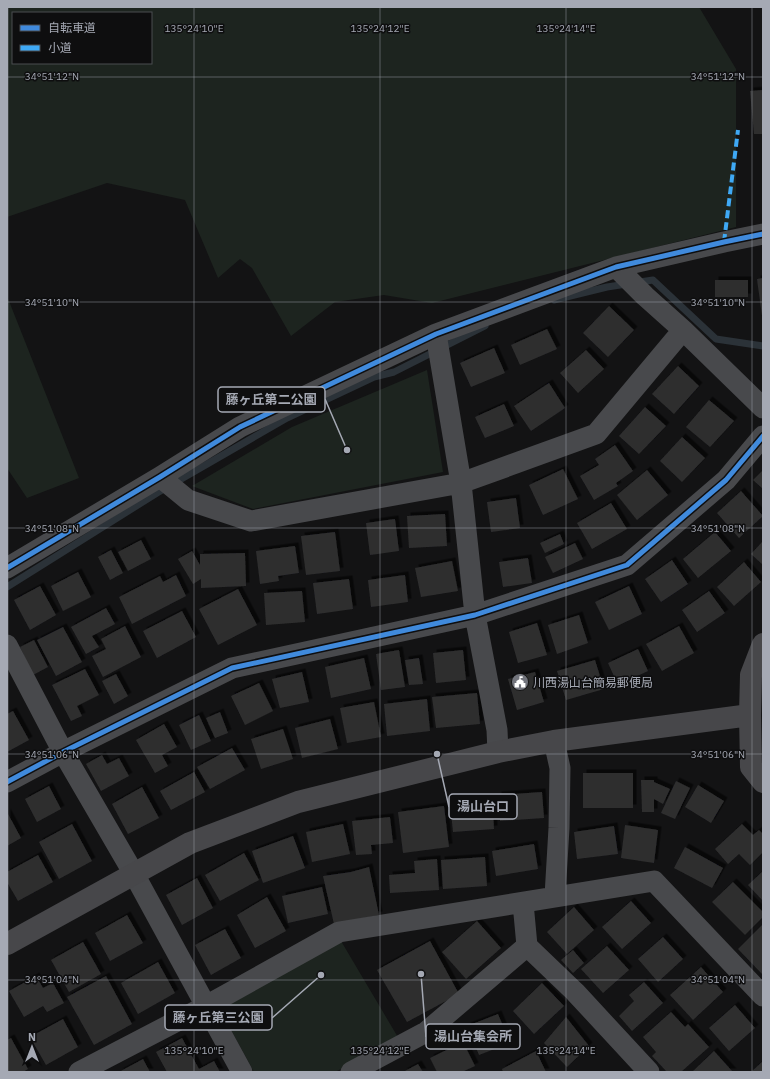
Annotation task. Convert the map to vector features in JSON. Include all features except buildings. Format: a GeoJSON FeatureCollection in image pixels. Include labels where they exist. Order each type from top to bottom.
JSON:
{"type":"FeatureCollection","features":[{"type":"Feature","properties":{"kind":"street"},"geometry":{"type":"LineString","coordinates":[[7,568],[160,477],[240,427],[436,334],[616,267],[763,234]]}},
{"type":"Feature","properties":{"kind":"street"},"geometry":{"type":"LineString","coordinates":[[616,267],[763,408]]}},
{"type":"Feature","properties":{"kind":"street"},"geometry":{"type":"LineString","coordinates":[[160,477],[188,500],[251,521],[462,483],[596,434],[683,330]]}},
{"type":"Feature","properties":{"kind":"street"},"geometry":{"type":"LineString","coordinates":[[436,334],[462,483],[474,615],[497,730],[498,752]]}},
{"type":"Feature","properties":{"kind":"street"},"geometry":{"type":"LineString","coordinates":[[7,782],[63,752],[232,668],[474,615],[627,564],[726,480],[763,436]]}},
{"type":"Feature","properties":{"kind":"street"},"geometry":{"type":"LineString","coordinates":[[763,644],[751,675],[750,714],[751,767],[763,782]]}},
{"type":"Feature","properties":{"kind":"street"},"geometry":{"type":"LineString","coordinates":[[7,645],[63,752],[134,874],[242,1072]]}},
{"type":"Feature","properties":{"kind":"street"},"geometry":{"type":"LineString","coordinates":[[7,944],[190,843],[298,802],[498,752],[554,741],[750,714]]}},
{"type":"Feature","properties":{"kind":"street"},"geometry":{"type":"LineString","coordinates":[[554,741],[560,768],[555,896]]}},
{"type":"Feature","properties":{"kind":"street"},"geometry":{"type":"LineString","coordinates":[[79,1072],[206,1006],[339,932],[654,881],[763,996]]}},
{"type":"Feature","properties":{"kind":"street"},"geometry":{"type":"LineString","coordinates":[[523,903],[528,946],[575,992],[641,1070]]}},
{"type":"Feature","properties":{"kind":"street"},"geometry":{"type":"LineString","coordinates":[[351,1072],[426,1032],[528,946]]}},
{"type":"Feature","properties":{"kind":"shaded area"},"geometry":{"type":"Polygon","coordinates":[[[7,7],[699,7],[736,69],[736,227],[432,303],[384,295],[335,302],[291,336],[252,268],[240,259],[218,278],[185,200],[107,183],[7,217],[7,7]]]}},
{"type":"Feature","properties":{"kind":"shaded area"},"geometry":{"type":"Polygon","coordinates":[[[7,296],[79,478],[27,498],[7,468],[7,296]]]}},
{"type":"Feature","properties":{"kind":"shaded area"},"geometry":{"type":"Polygon","coordinates":[[[427,370],[443,472],[253,509],[192,486],[292,427],[427,370]]]}},
{"type":"Feature","properties":{"kind":"shaded area"},"geometry":{"type":"Polygon","coordinates":[[[341,941],[399,1039],[335,1072],[254,1072],[220,1010],[341,941]]]}},
{"type":"Feature","properties":{"kind":"waterway"},"geometry":{"type":"LineString","coordinates":[[554,300],[607,287],[653,280],[716,339],[763,346]]}},
{"type":"Feature","properties":{"kind":"waterway"},"geometry":{"type":"LineString","coordinates":[[7,587],[157,493],[287,418],[374,377],[394,372],[485,326]]}},
{"type":"Feature","properties":{"kind":"marked path"},"geometry":{"type":"LineString","coordinates":[[724,242],[738,130]]}},
{"type":"Feature","properties":{"kind":"cycle path"},"geometry":{"type":"LineString","coordinates":[[7,568],[160,477],[240,427],[436,334],[616,267],[763,234]]}},
{"type":"Feature","properties":{"kind":"cycle path"},"geometry":{"type":"LineString","coordinates":[[7,782],[63,752],[232,668],[475,615],[627,565],[726,480],[763,436]]}},
{"type":"Feature","properties":{"kind":"place","name":"藤ヶ丘第二公園"},"geometry":{"type":"Point","coordinates":[347,450]}},
{"type":"Feature","properties":{"kind":"place","name":"川西湯山台簡易郵便局"},"geometry":{"type":"Point","coordinates":[520,682]}},
{"type":"Feature","properties":{"kind":"place","name":"湯山台口"},"geometry":{"type":"Point","coordinates":[437,754]}},
{"type":"Feature","properties":{"kind":"place","name":"湯山台集会所"},"geometry":{"type":"Point","coordinates":[421,974]}},
{"type":"Feature","properties":{"kind":"place","name":"藤ヶ丘第三公園"},"geometry":{"type":"Point","coordinates":[321,975]}}]}
